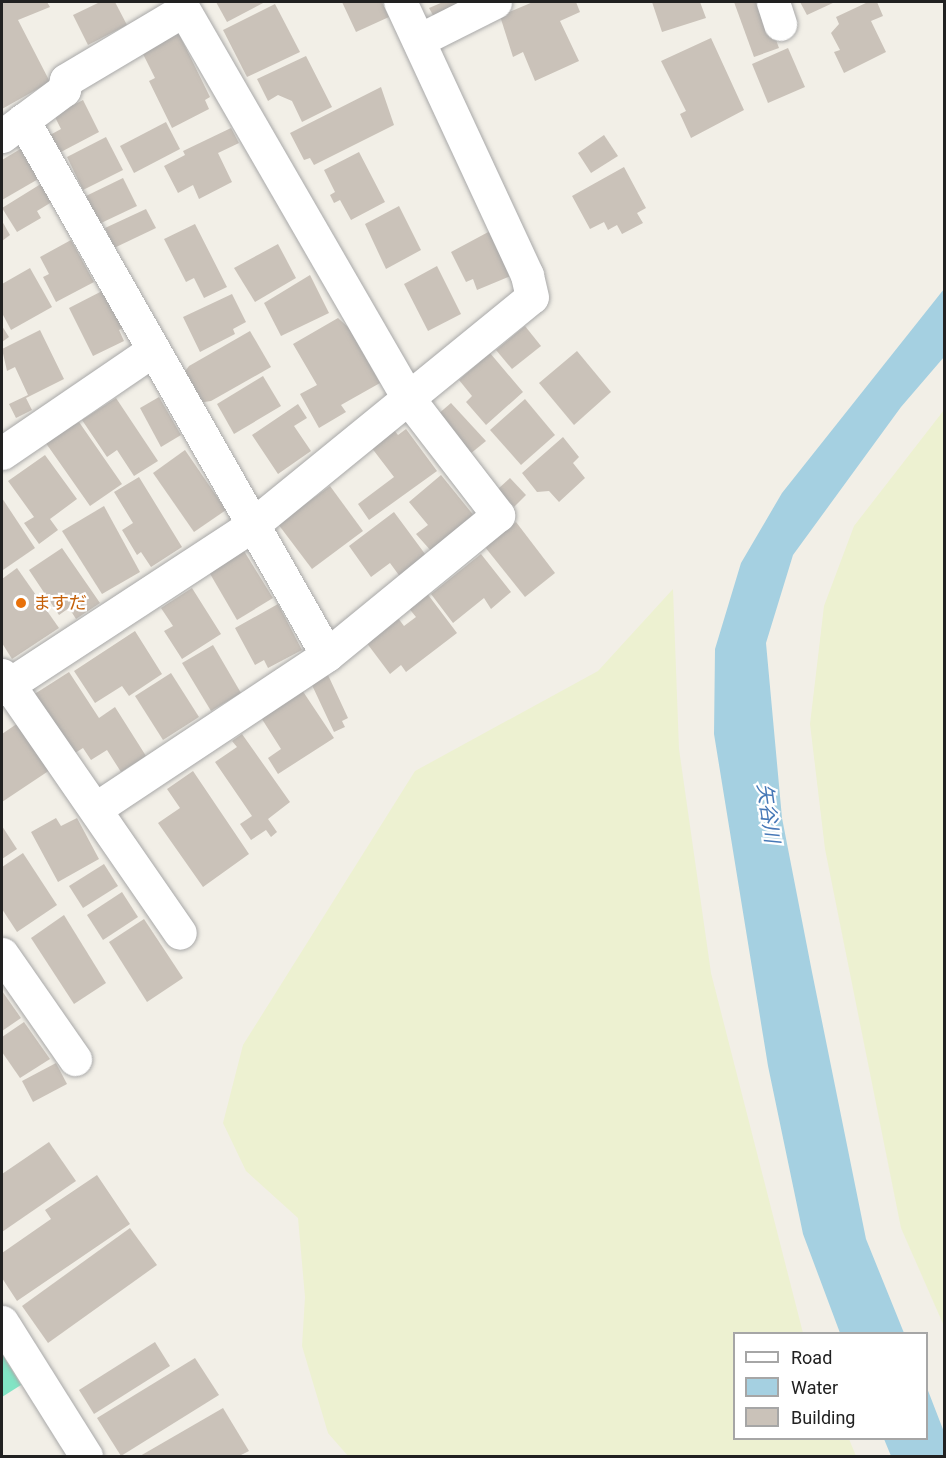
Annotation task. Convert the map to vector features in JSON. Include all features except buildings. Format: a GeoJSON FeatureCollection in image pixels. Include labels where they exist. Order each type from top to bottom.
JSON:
{"type":"FeatureCollection","features":[{"type":"Feature","properties":{"kind":"street"},"geometry":{"type":"LineString","coordinates":[[180,933],[95,809],[4,683],[251,526],[532,297],[527,275],[400,2]]}},
{"type":"Feature","properties":{"kind":"street"},"geometry":{"type":"LineString","coordinates":[[419,40],[495,2]]}},
{"type":"Feature","properties":{"kind":"street"},"geometry":{"type":"LineString","coordinates":[[95,809],[327,655],[498,515],[408,398],[184,10],[66,80],[64,90],[12,128],[153,350],[251,526],[327,655]]}},
{"type":"Feature","properties":{"kind":"street"},"geometry":{"type":"LineString","coordinates":[[2,453],[153,350]]}},
{"type":"Feature","properties":{"kind":"street"},"geometry":{"type":"LineString","coordinates":[[2,954],[75,1059]]}},
{"type":"Feature","properties":{"kind":"street"},"geometry":{"type":"LineString","coordinates":[[2,1322],[86,1456]]}},
{"type":"Feature","properties":{"kind":"green space"},"geometry":{"type":"Polygon","coordinates":[[[944,410],[944,1326],[901,1228],[825,849],[810,724],[824,606],[854,526],[944,410]]]}},
{"type":"Feature","properties":{"kind":"green space"},"geometry":{"type":"Polygon","coordinates":[[[673,589],[679,749],[711,973],[803,1332],[733,1332],[733,1440],[849,1440],[856,1456],[348,1456],[328,1433],[302,1346],[305,1297],[298,1218],[246,1171],[223,1123],[243,1045],[415,771],[598,671],[673,589]]]}},
{"type":"Feature","properties":{"kind":"green space"},"geometry":{"type":"Polygon","coordinates":[[[2,1354],[21,1385],[2,1397],[2,1354]]]}},
{"type":"Feature","properties":{"kind":"water","name":"矢谷川"},"geometry":{"type":"Polygon","coordinates":[[[944,289],[944,357],[901,407],[793,555],[766,643],[782,818],[812,972],[866,1239],[904,1332],[840,1332],[803,1234],[768,1066],[714,734],[715,649],[741,563],[782,493],[944,289]]]}},
{"type":"Feature","properties":{"kind":"water"},"geometry":{"type":"Polygon","coordinates":[[[928,1391],[944,1432],[944,1456],[891,1456],[884,1440],[928,1440],[928,1391]]]}},
{"type":"Feature","properties":{"kind":"place","name":"ますだ"},"geometry":{"type":"Point","coordinates":[21,603]}}]}
